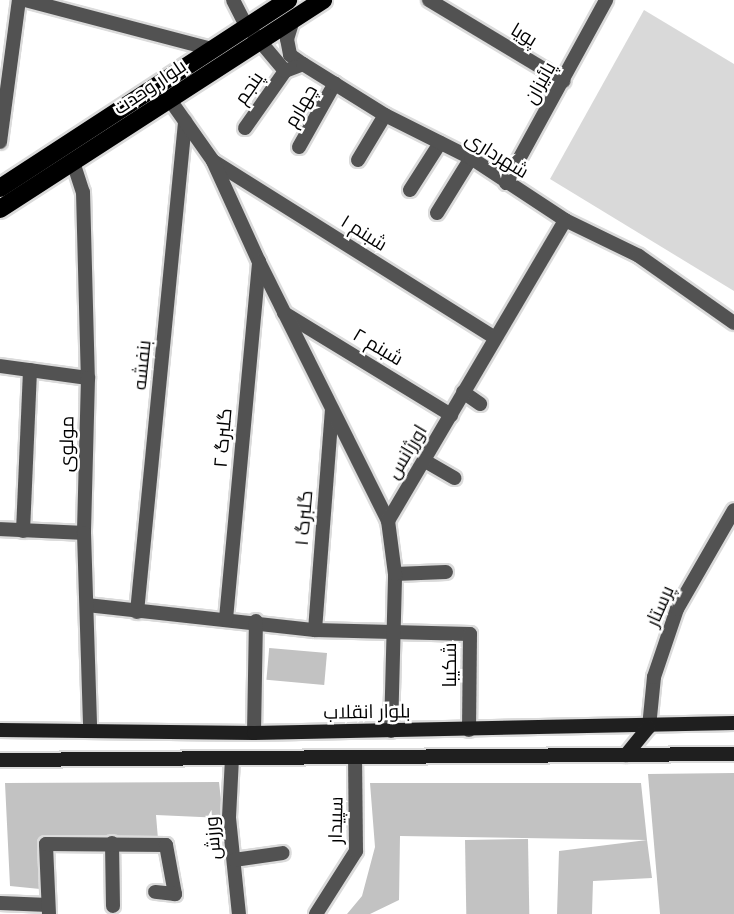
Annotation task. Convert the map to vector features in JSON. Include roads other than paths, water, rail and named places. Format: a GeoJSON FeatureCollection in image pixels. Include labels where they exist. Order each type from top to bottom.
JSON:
{"type":"FeatureCollection","features":[{"type":"Feature","properties":{"kind":"main road","name":"بلوار وحدت"},"geometry":{"type":"LineString","coordinates":[[0,188],[288,0]]}},
{"type":"Feature","properties":{"kind":"main road","name":"بلوار وحدت"},"geometry":{"type":"LineString","coordinates":[[0,209],[170,100],[224,62],[292,23],[323,0]]}},
{"type":"Feature","properties":{"kind":"main road","name":"بلوار انقلاب"},"geometry":{"type":"LineString","coordinates":[[0,730],[254,733],[649,727],[734,723]]}},
{"type":"Feature","properties":{"kind":"main road"},"geometry":{"type":"LineString","coordinates":[[626,755],[649,727]]}},
{"type":"Feature","properties":{"kind":"main road"},"geometry":{"type":"LineString","coordinates":[[0,760],[734,754]]}},
{"type":"Feature","properties":{"kind":"street"},"geometry":{"type":"LineString","coordinates":[[0,142],[19,0]]}},
{"type":"Feature","properties":{"kind":"street"},"geometry":{"type":"LineString","coordinates":[[25,0],[212,49]]}},
{"type":"Feature","properties":{"kind":"street"},"geometry":{"type":"LineString","coordinates":[[233,0],[247,27],[262,41],[285,71],[303,64]]}},
{"type":"Feature","properties":{"kind":"street","name":"پویا"},"geometry":{"type":"LineString","coordinates":[[429,0],[564,81]]}},
{"type":"Feature","properties":{"kind":"street","name":"پائیزان"},"geometry":{"type":"LineString","coordinates":[[506,183],[606,0]]}},
{"type":"Feature","properties":{"kind":"street"},"geometry":{"type":"LineString","coordinates":[[292,23],[287,39],[290,55],[303,64]]}},
{"type":"Feature","properties":{"kind":"street","name":"شهرداری"},"geometry":{"type":"LineString","coordinates":[[303,64],[385,115],[471,158],[565,220],[639,256],[734,323]]}},
{"type":"Feature","properties":{"kind":"street","name":"پنجم"},"geometry":{"type":"LineString","coordinates":[[245,128],[285,71]]}},
{"type":"Feature","properties":{"kind":"street","name":"چهارم"},"geometry":{"type":"LineString","coordinates":[[299,147],[335,83]]}},
{"type":"Feature","properties":{"kind":"street"},"geometry":{"type":"LineString","coordinates":[[170,100],[213,161],[259,262],[388,521],[394,574],[391,731]]}},
{"type":"Feature","properties":{"kind":"street"},"geometry":{"type":"LineString","coordinates":[[358,160],[385,115]]}},
{"type":"Feature","properties":{"kind":"street","name":"بنفشه"},"geometry":{"type":"LineString","coordinates":[[137,612],[185,121]]}},
{"type":"Feature","properties":{"kind":"street"},"geometry":{"type":"LineString","coordinates":[[410,190],[440,143]]}},
{"type":"Feature","properties":{"kind":"street"},"geometry":{"type":"LineString","coordinates":[[437,213],[471,158]]}},
{"type":"Feature","properties":{"kind":"street","name":"شبنم ۱"},"geometry":{"type":"LineString","coordinates":[[213,161],[494,337]]}},
{"type":"Feature","properties":{"kind":"street","name":"مولوی"},"geometry":{"type":"LineString","coordinates":[[73,162],[83,192],[88,378],[84,533],[90,729]]}},
{"type":"Feature","properties":{"kind":"street","name":"اورژانس"},"geometry":{"type":"LineString","coordinates":[[388,521],[565,220]]}},
{"type":"Feature","properties":{"kind":"street","name":"گلبرگ ۲"},"geometry":{"type":"LineString","coordinates":[[226,619],[259,262]]}},
{"type":"Feature","properties":{"kind":"street","name":"شبنم ۲"},"geometry":{"type":"LineString","coordinates":[[284,313],[451,415]]}},
{"type":"Feature","properties":{"kind":"street"},"geometry":{"type":"LineString","coordinates":[[0,366],[88,378]]}},
{"type":"Feature","properties":{"kind":"street"},"geometry":{"type":"LineString","coordinates":[[23,531],[30,370]]}},
{"type":"Feature","properties":{"kind":"street"},"geometry":{"type":"LineString","coordinates":[[463,392],[480,404]]}},
{"type":"Feature","properties":{"kind":"street","name":"گلبرگ ۱"},"geometry":{"type":"LineString","coordinates":[[315,630],[332,410]]}},
{"type":"Feature","properties":{"kind":"street"},"geometry":{"type":"LineString","coordinates":[[425,461],[454,478]]}},
{"type":"Feature","properties":{"kind":"street","name":"پرستار"},"geometry":{"type":"LineString","coordinates":[[649,727],[654,677],[677,609],[734,510]]}},
{"type":"Feature","properties":{"kind":"street"},"geometry":{"type":"LineString","coordinates":[[0,529],[84,533]]}},
{"type":"Feature","properties":{"kind":"street"},"geometry":{"type":"LineString","coordinates":[[394,574],[446,572]]}},
{"type":"Feature","properties":{"kind":"street"},"geometry":{"type":"LineString","coordinates":[[87,605],[137,612],[256,621],[315,630],[394,630]]}},
{"type":"Feature","properties":{"kind":"street"},"geometry":{"type":"LineString","coordinates":[[254,733],[256,621]]}},
{"type":"Feature","properties":{"kind":"street","name":"شکیبا"},"geometry":{"type":"LineString","coordinates":[[394,630],[470,634],[469,730]]}},
{"type":"Feature","properties":{"kind":"street","name":"سپیدار"},"geometry":{"type":"LineString","coordinates":[[316,914],[356,851],[355,757]]}},
{"type":"Feature","properties":{"kind":"street","name":"ورزش"},"geometry":{"type":"LineString","coordinates":[[232,758],[229,818],[239,914]]}},
{"type":"Feature","properties":{"kind":"street"},"geometry":{"type":"LineString","coordinates":[[112,843],[113,906]]}},
{"type":"Feature","properties":{"kind":"street"},"geometry":{"type":"LineString","coordinates":[[0,903],[49,910],[46,844],[166,845],[174,894],[155,892]]}},
{"type":"Feature","properties":{"kind":"street"},"geometry":{"type":"LineString","coordinates":[[234,860],[283,853]]}}]}
